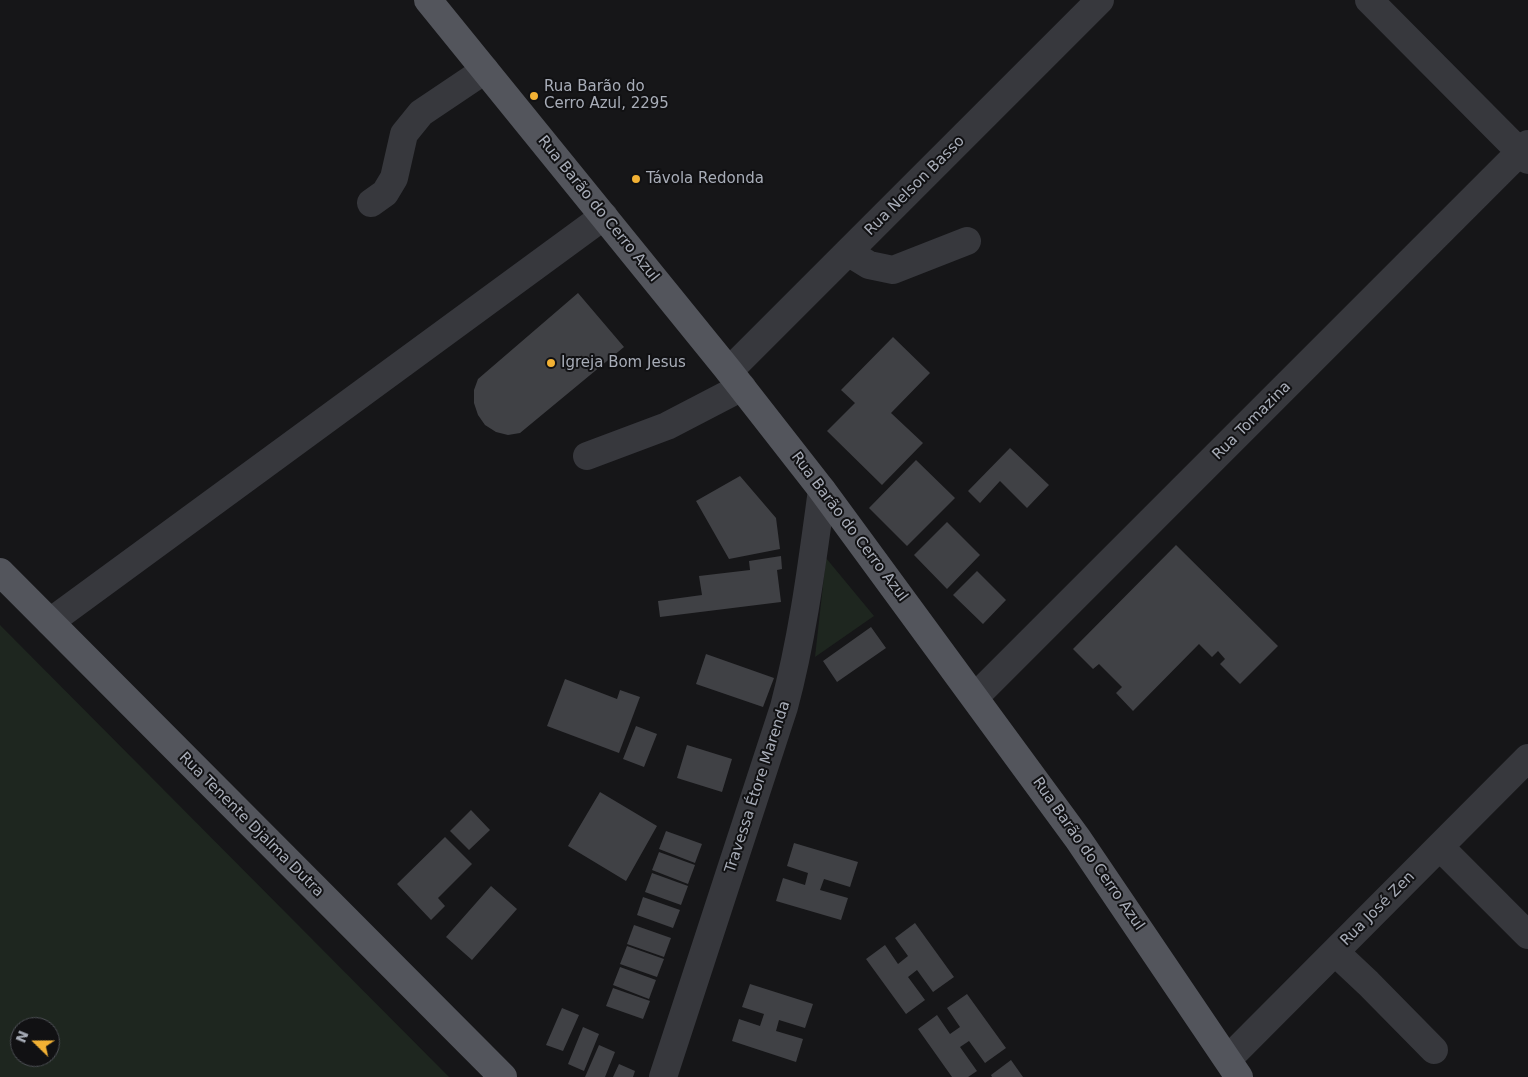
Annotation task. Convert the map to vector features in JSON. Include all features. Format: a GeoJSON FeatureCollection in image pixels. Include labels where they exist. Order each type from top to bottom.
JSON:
{"type":"FeatureCollection","features":[{"type":"Feature","properties":{"kind":"main road","name":"Rua Barão do Cerro Azul"},"geometry":{"type":"LineString","coordinates":[[428,0],[604,216],[822,490],[1078,839],[1234,1068]]}},
{"type":"Feature","properties":{"kind":"main road","name":"Rua Tenente Djalma Dutra"},"geometry":{"type":"LineString","coordinates":[[0,572],[503,1077]]}},
{"type":"Feature","properties":{"kind":"street","name":"Rua Nelson Basso"},"geometry":{"type":"LineString","coordinates":[[587,456],[667,426],[735,379],[848,252],[1100,0]]}},
{"type":"Feature","properties":{"kind":"street"},"geometry":{"type":"LineString","coordinates":[[1369,0],[1525,152]]}},
{"type":"Feature","properties":{"kind":"street"},"geometry":{"type":"LineString","coordinates":[[371,203],[385,193],[394,178],[404,134],[421,113],[485,70]]}},
{"type":"Feature","properties":{"kind":"street","name":"Rua Tomazina"},"geometry":{"type":"LineString","coordinates":[[975,697],[1525,152]]}},
{"type":"Feature","properties":{"kind":"street"},"geometry":{"type":"LineString","coordinates":[[50,622],[604,216]]}},
{"type":"Feature","properties":{"kind":"street"},"geometry":{"type":"LineString","coordinates":[[848,252],[869,265],[893,270],[967,241]]}},
{"type":"Feature","properties":{"kind":"street","name":"Travessa Étore Marenda"},"geometry":{"type":"LineString","coordinates":[[663,1077],[790,684],[801,637],[822,490]]}},
{"type":"Feature","properties":{"kind":"street","name":"Rua José Zen"},"geometry":{"type":"LineString","coordinates":[[1234,1068],[1335,952],[1528,758]]}},
{"type":"Feature","properties":{"kind":"street"},"geometry":{"type":"LineString","coordinates":[[1440,847],[1528,935]]}},
{"type":"Feature","properties":{"kind":"street"},"geometry":{"type":"LineString","coordinates":[[1335,952],[1434,1050]]}},
{"type":"Feature","properties":{"kind":"shaded area"},"geometry":{"type":"Polygon","coordinates":[[[826,558],[874,616],[815,657],[826,558]]]}},
{"type":"Feature","properties":{"kind":"shaded area"},"geometry":{"type":"Polygon","coordinates":[[[0,625],[449,1077],[0,1077],[0,625]]]}},
{"type":"Feature","properties":{"kind":"building","name":"Igreja Bom Jesus"},"geometry":{"type":"Polygon","coordinates":[[[578,293],[624,347],[520,433],[508,435],[496,432],[485,425],[478,415],[474,403],[474,390],[478,379],[578,293]]]}},
{"type":"Feature","properties":{"kind":"building"},"geometry":{"type":"Polygon","coordinates":[[[893,337],[930,373],[891,413],[923,443],[882,485],[827,431],[855,403],[841,390],[893,337]]]}},
{"type":"Feature","properties":{"kind":"building"},"geometry":{"type":"Polygon","coordinates":[[[1010,448],[1049,485],[1027,508],[1000,481],[980,503],[968,491],[1010,448]]]}},
{"type":"Feature","properties":{"kind":"building"},"geometry":{"type":"Polygon","coordinates":[[[916,460],[955,498],[907,546],[869,508],[916,460]]]}},
{"type":"Feature","properties":{"kind":"building"},"geometry":{"type":"Polygon","coordinates":[[[740,476],[776,518],[780,549],[729,559],[696,501],[740,476]]]}},
{"type":"Feature","properties":{"kind":"building"},"geometry":{"type":"Polygon","coordinates":[[[947,522],[980,555],[947,589],[914,555],[947,522]]]}},
{"type":"Feature","properties":{"kind":"building"},"geometry":{"type":"Polygon","coordinates":[[[1176,545],[1278,646],[1240,684],[1220,664],[1225,659],[1218,651],[1212,657],[1199,644],[1133,711],[1116,693],[1122,687],[1099,664],[1093,669],[1073,649],[1176,545]]]}},
{"type":"Feature","properties":{"kind":"building"},"geometry":{"type":"Polygon","coordinates":[[[781,556],[782,569],[777,570],[781,602],[660,617],[658,601],[702,595],[699,576],[750,570],[749,561],[781,556]]]}},
{"type":"Feature","properties":{"kind":"building"},"geometry":{"type":"Polygon","coordinates":[[[977,571],[1006,600],[983,624],[953,595],[977,571]]]}},
{"type":"Feature","properties":{"kind":"building"},"geometry":{"type":"Polygon","coordinates":[[[871,627],[886,648],[837,682],[823,661],[871,627]]]}},
{"type":"Feature","properties":{"kind":"building"},"geometry":{"type":"Polygon","coordinates":[[[706,654],[774,678],[763,707],[696,684],[706,654]]]}},
{"type":"Feature","properties":{"kind":"building"},"geometry":{"type":"Polygon","coordinates":[[[565,679],[617,699],[620,690],[640,697],[619,753],[547,726],[565,679]]]}},
{"type":"Feature","properties":{"kind":"building"},"geometry":{"type":"Polygon","coordinates":[[[636,726],[657,734],[644,767],[623,759],[636,726]]]}},
{"type":"Feature","properties":{"kind":"building"},"geometry":{"type":"Polygon","coordinates":[[[687,745],[732,759],[722,792],[677,778],[687,745]]]}},
{"type":"Feature","properties":{"kind":"building"},"geometry":{"type":"Polygon","coordinates":[[[600,792],[657,826],[626,881],[568,846],[600,792]]]}},
{"type":"Feature","properties":{"kind":"building"},"geometry":{"type":"Polygon","coordinates":[[[471,810],[490,830],[469,850],[450,831],[471,810]]]}},
{"type":"Feature","properties":{"kind":"building"},"geometry":{"type":"Polygon","coordinates":[[[666,831],[702,844],[695,863],[659,849],[666,831]]]}},
{"type":"Feature","properties":{"kind":"building"},"geometry":{"type":"Polygon","coordinates":[[[445,837],[472,864],[438,898],[445,906],[431,920],[397,884],[445,837]]]}},
{"type":"Feature","properties":{"kind":"building"},"geometry":{"type":"Polygon","coordinates":[[[794,843],[858,862],[850,887],[824,879],[820,890],[848,898],[841,920],[776,901],[783,878],[805,885],[808,873],[787,866],[794,843]]]}},
{"type":"Feature","properties":{"kind":"building"},"geometry":{"type":"Polygon","coordinates":[[[659,852],[695,865],[688,884],[652,870],[659,852]]]}},
{"type":"Feature","properties":{"kind":"building"},"geometry":{"type":"Polygon","coordinates":[[[652,873],[688,886],[681,905],[645,892],[652,873]]]}},
{"type":"Feature","properties":{"kind":"building"},"geometry":{"type":"Polygon","coordinates":[[[491,886],[517,909],[472,960],[446,937],[491,886]]]}},
{"type":"Feature","properties":{"kind":"building"},"geometry":{"type":"Polygon","coordinates":[[[643,897],[680,910],[673,928],[637,915],[643,897]]]}},
{"type":"Feature","properties":{"kind":"building"},"geometry":{"type":"Polygon","coordinates":[[[915,923],[954,977],[933,992],[917,970],[908,977],[925,1000],[906,1014],[866,959],[885,945],[898,964],[908,956],[895,938],[915,923]]]}},
{"type":"Feature","properties":{"kind":"building"},"geometry":{"type":"Polygon","coordinates":[[[634,925],[671,938],[664,957],[627,944],[634,925]]]}},
{"type":"Feature","properties":{"kind":"building"},"geometry":{"type":"Polygon","coordinates":[[[627,946],[664,959],[657,977],[620,964],[627,946]]]}},
{"type":"Feature","properties":{"kind":"building"},"geometry":{"type":"Polygon","coordinates":[[[620,967],[656,980],[649,999],[613,985],[620,967]]]}},
{"type":"Feature","properties":{"kind":"building"},"geometry":{"type":"Polygon","coordinates":[[[750,984],[813,1004],[805,1028],[779,1020],[776,1031],[803,1039],[796,1062],[732,1041],[739,1019],[760,1026],[764,1014],[742,1007],[750,984]]]}},
{"type":"Feature","properties":{"kind":"building"},"geometry":{"type":"Polygon","coordinates":[[[613,988],[650,1001],[643,1019],[606,1006],[613,988]]]}},
{"type":"Feature","properties":{"kind":"building"},"geometry":{"type":"Polygon","coordinates":[[[967,994],[1006,1048],[985,1063],[969,1041],[960,1047],[977,1071],[968,1077],[952,1077],[918,1029],[937,1015],[950,1034],[960,1027],[947,1008],[967,994]]]}},
{"type":"Feature","properties":{"kind":"building"},"geometry":{"type":"Polygon","coordinates":[[[562,1008],[579,1015],[563,1051],[546,1045],[562,1008]]]}},
{"type":"Feature","properties":{"kind":"building"},"geometry":{"type":"Polygon","coordinates":[[[583,1027],[599,1034],[584,1071],[568,1064],[583,1027]]]}},
{"type":"Feature","properties":{"kind":"building"},"geometry":{"type":"Polygon","coordinates":[[[599,1045],[615,1052],[605,1077],[585,1077],[599,1045]]]}},
{"type":"Feature","properties":{"kind":"building"},"geometry":{"type":"Polygon","coordinates":[[[1011,1060],[1023,1077],[992,1077],[991,1075],[1011,1060]]]}},
{"type":"Feature","properties":{"kind":"building"},"geometry":{"type":"Polygon","coordinates":[[[619,1064],[635,1071],[633,1077],[613,1077],[619,1064]]]}},
{"type":"Feature","properties":{"kind":"place","name":"Rua Barão do Cerro Azul, 2295"},"geometry":{"type":"Point","coordinates":[534,96]}},
{"type":"Feature","properties":{"kind":"place","name":"Távola Redonda"},"geometry":{"type":"Point","coordinates":[636,179]}},
{"type":"Feature","properties":{"kind":"place","name":"Igreja Bom Jesus"},"geometry":{"type":"Point","coordinates":[551,363]}}]}
